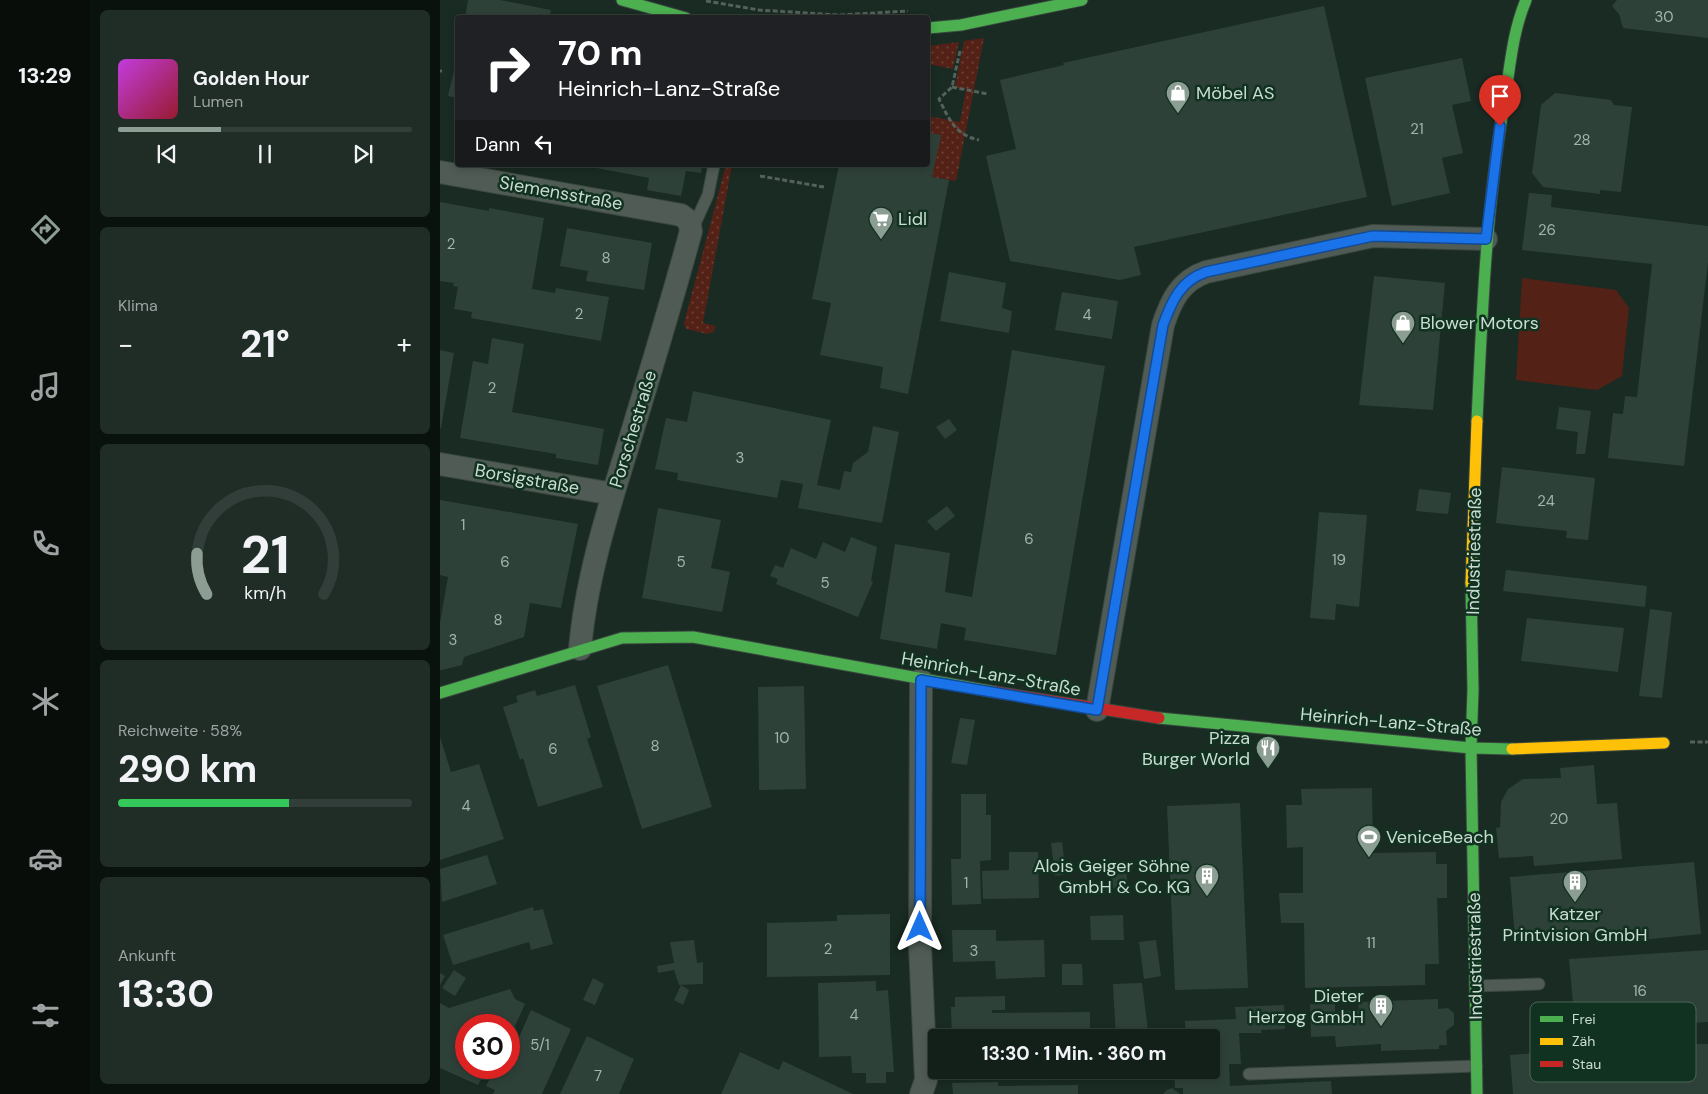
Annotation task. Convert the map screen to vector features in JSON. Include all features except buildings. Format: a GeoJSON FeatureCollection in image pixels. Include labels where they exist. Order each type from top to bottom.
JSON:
{"type":"FeatureCollection","features":[{"type":"Feature","properties":{"kind":"street"},"geometry":{"type":"LineString","coordinates":[[622,0],[675,15]]}},
{"type":"Feature","properties":{"kind":"street"},"geometry":{"type":"LineString","coordinates":[[930,28],[961,25],[1082,0]]}},
{"type":"Feature","properties":{"kind":"street","name":"Industriestraße"},"geometry":{"type":"LineString","coordinates":[[1477,1094],[1471,748],[1473,690],[1471,556],[1486,239],[1494,164],[1522,4]]}},
{"type":"Feature","properties":{"kind":"street","name":"Siemensstraße"},"geometry":{"type":"LineString","coordinates":[[440,172],[686,223]]}},
{"type":"Feature","properties":{"kind":"street","name":"Porschestraße"},"geometry":{"type":"LineString","coordinates":[[580,649],[583,612],[686,223]]}},
{"type":"Feature","properties":{"kind":"street"},"geometry":{"type":"LineString","coordinates":[[1097,710],[1163,325],[1178,292],[1193,276],[1206,272],[1373,236],[1486,239]]}},
{"type":"Feature","properties":{"kind":"street","name":"Borsigstraße"},"geometry":{"type":"LineString","coordinates":[[440,464],[614,494]]}},
{"type":"Feature","properties":{"kind":"street","name":"Heinrich-Lanz-Straße"},"geometry":{"type":"LineString","coordinates":[[440,693],[580,649],[622,638],[693,637],[921,680],[1097,710],[1211,724],[1471,748],[1534,750],[1664,743]]}},
{"type":"Feature","properties":{"kind":"street"},"geometry":{"type":"LineString","coordinates":[[921,680],[920,946],[926,1080],[922,1094]]}},
{"type":"Feature","properties":{"kind":"lane"},"geometry":{"type":"LineString","coordinates":[[686,223],[708,196],[714,167]]}},
{"type":"Feature","properties":{"kind":"lane"},"geometry":{"type":"LineString","coordinates":[[1476,986],[1539,984]]}},
{"type":"Feature","properties":{"kind":"lane"},"geometry":{"type":"LineString","coordinates":[[1249,1074],[1477,1066]]}},
{"type":"Feature","properties":{"kind":"path"},"geometry":{"type":"LineString","coordinates":[[700,0],[759,10],[839,15],[911,11]]}},
{"type":"Feature","properties":{"kind":"path"},"geometry":{"type":"LineString","coordinates":[[961,25],[962,41],[952,87],[939,99],[949,120],[964,137],[978,140]]}},
{"type":"Feature","properties":{"kind":"path"},"geometry":{"type":"LineString","coordinates":[[952,87],[988,94]]}},
{"type":"Feature","properties":{"kind":"path"},"geometry":{"type":"LineString","coordinates":[[760,176],[824,187]]}},
{"type":"Feature","properties":{"kind":"shaded area"},"geometry":{"type":"Polygon","coordinates":[[[984,38],[956,181],[932,177],[940,135],[930,133],[930,116],[960,122],[966,89],[955,87],[964,41],[984,38]]]}},
{"type":"Feature","properties":{"kind":"shaded area"},"geometry":{"type":"Polygon","coordinates":[[[959,42],[953,69],[930,64],[930,46],[959,42]]]}},
{"type":"Feature","properties":{"kind":"shaded area"},"geometry":{"type":"Polygon","coordinates":[[[725,167],[732,167],[703,323],[716,326],[714,331],[708,334],[686,329],[684,323],[725,167]]]}},
{"type":"Feature","properties":{"kind":"shaded area"},"geometry":{"type":"Polygon","coordinates":[[[1522,278],[1616,290],[1629,308],[1622,376],[1597,390],[1516,380],[1522,278]]]}},
{"type":"Feature","properties":{"kind":"traffic: fast"},"geometry":{"type":"LineString","coordinates":[[622,0],[675,15]]}},
{"type":"Feature","properties":{"kind":"traffic: fast"},"geometry":{"type":"LineString","coordinates":[[930,28],[961,25],[1082,0]]}},
{"type":"Feature","properties":{"kind":"traffic: fast"},"geometry":{"type":"LineString","coordinates":[[1477,421],[1486,262],[1493,183],[1512,51],[1526,0]]}},
{"type":"Feature","properties":{"kind":"traffic: fast"},"geometry":{"type":"LineString","coordinates":[[1471,583],[1473,690],[1471,748],[1477,1094]]}},
{"type":"Feature","properties":{"kind":"traffic: fast"},"geometry":{"type":"LineString","coordinates":[[440,693],[622,638],[693,637],[995,692]]}},
{"type":"Feature","properties":{"kind":"traffic: fast"},"geometry":{"type":"LineString","coordinates":[[1159,718],[1471,748],[1512,749]]}},
{"type":"Feature","properties":{"kind":"traffic: slow"},"geometry":{"type":"LineString","coordinates":[[1471,583],[1477,421]]}},
{"type":"Feature","properties":{"kind":"traffic: slow"},"geometry":{"type":"LineString","coordinates":[[1512,749],[1664,743]]}},
{"type":"Feature","properties":{"kind":"traffic: jam"},"geometry":{"type":"LineString","coordinates":[[995,692],[1159,718]]}},
{"type":"Feature","properties":{"kind":"place","name":"Möbel AS"},"geometry":{"type":"Point","coordinates":[1178,114]}},
{"type":"Feature","properties":{"kind":"place","name":"Lidl"},"geometry":{"type":"Point","coordinates":[881,240]}},
{"type":"Feature","properties":{"kind":"place","name":"Blower Motors"},"geometry":{"type":"Point","coordinates":[1403,344]}},
{"type":"Feature","properties":{"kind":"place","name":"Pizza Burger World"},"geometry":{"type":"Point","coordinates":[1268,769]}},
{"type":"Feature","properties":{"kind":"place","name":"VeniceBeach"},"geometry":{"type":"Point","coordinates":[1369,858]}},
{"type":"Feature","properties":{"kind":"place","name":"Alois Geiger Söhne GmbH & Co. KG"},"geometry":{"type":"Point","coordinates":[1207,897]}},
{"type":"Feature","properties":{"kind":"place","name":"Katzer Printvision GmbH"},"geometry":{"type":"Point","coordinates":[1575,903]}},
{"type":"Feature","properties":{"kind":"place","name":"Dieter Herzog GmbH"},"geometry":{"type":"Point","coordinates":[1381,1027]}},
{"type":"Feature","properties":{"kind":"route"},"geometry":{"type":"LineString","coordinates":[[920,927],[921,680],[1097,710],[1163,325],[1170,304],[1178,292],[1193,276],[1206,272],[1373,236],[1486,239],[1500,126]]}}]}
